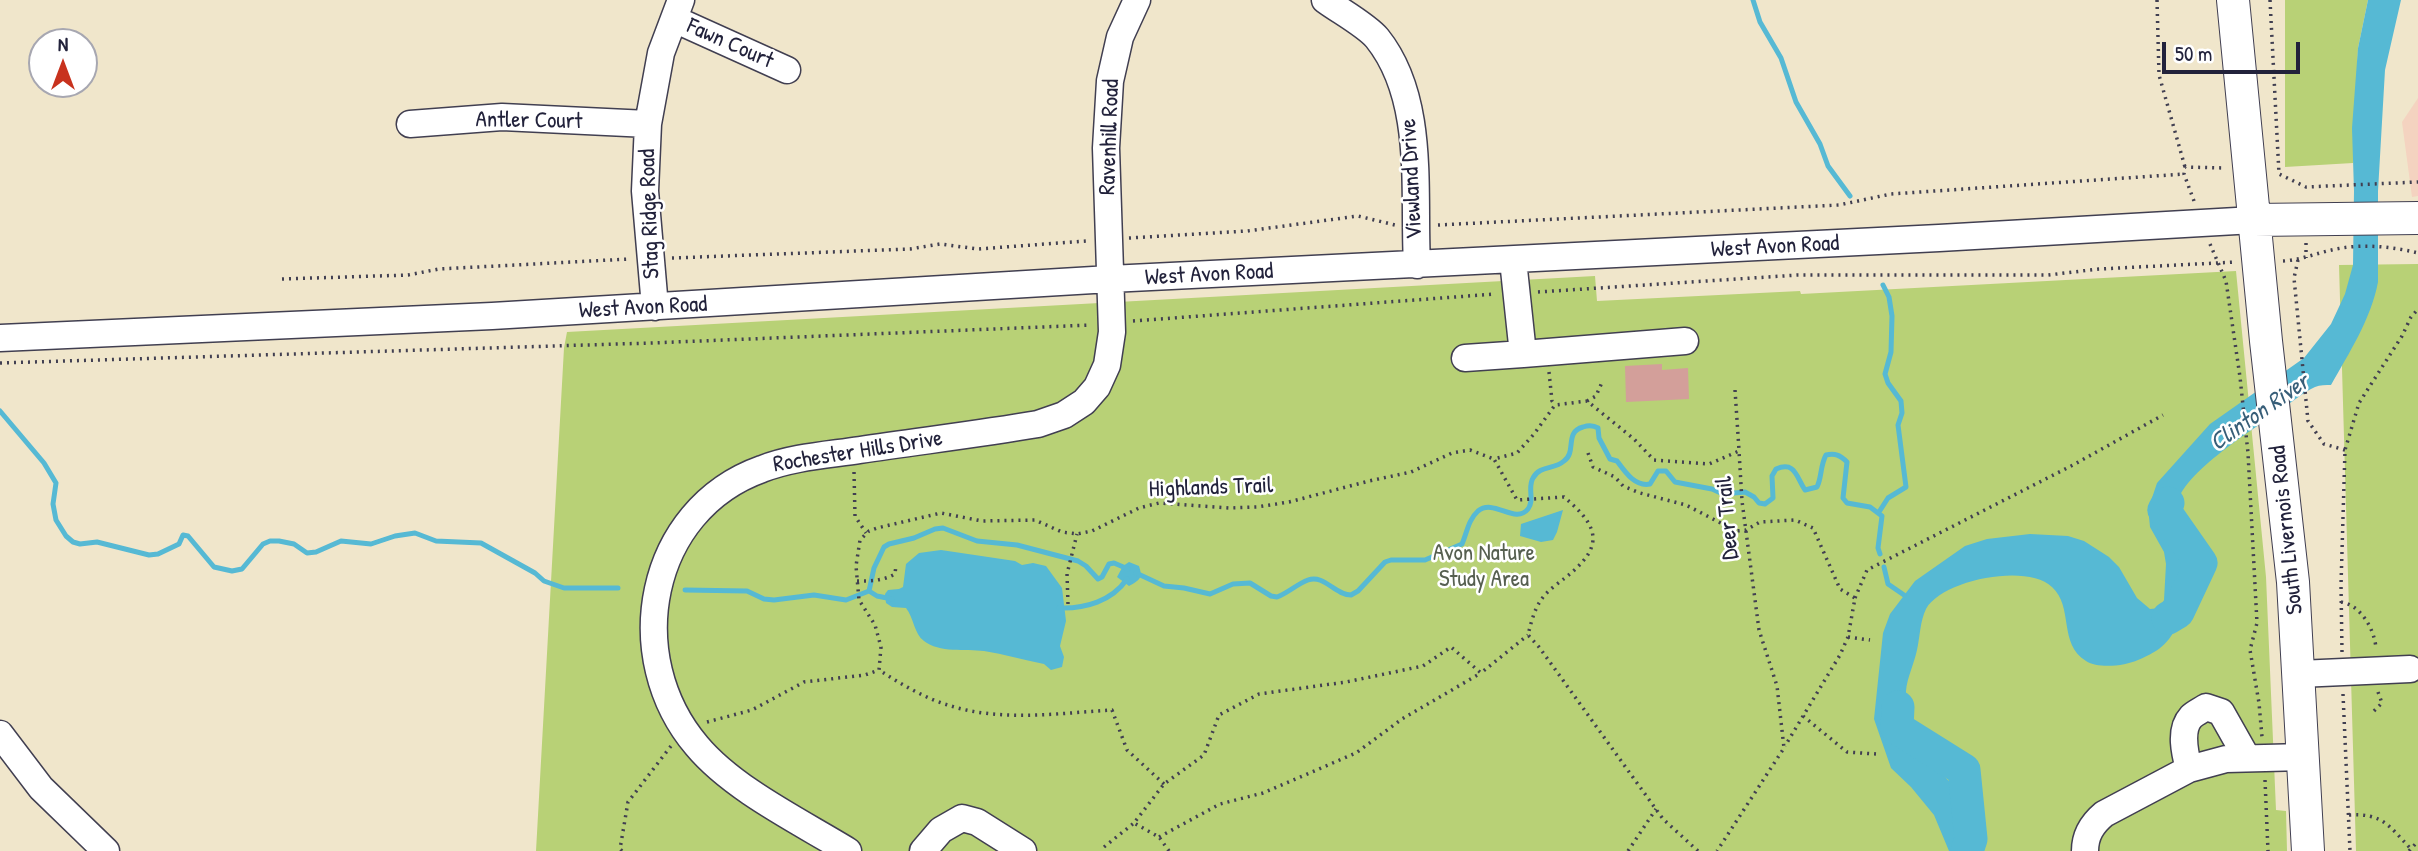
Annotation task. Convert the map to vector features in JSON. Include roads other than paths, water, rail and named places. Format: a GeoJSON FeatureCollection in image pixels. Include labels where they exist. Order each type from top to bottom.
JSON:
{"type":"FeatureCollection","features":[{"type":"Feature","properties":{"kind":"main road","name":"South Livernois Road"},"geometry":{"type":"LineString","coordinates":[[2233,0],[2266,341],[2293,582],[2308,851]]}},
{"type":"Feature","properties":{"kind":"main road","name":"West Avon Road"},"geometry":{"type":"LineString","coordinates":[[2254,220],[2416,218]]}},
{"type":"Feature","properties":{"kind":"street","name":"Ravenhill Road"},"geometry":{"type":"LineString","coordinates":[[1110,279],[1106,148],[1110,80],[1120,37],[1137,0]]}},
{"type":"Feature","properties":{"kind":"street","name":"Viewland Drive"},"geometry":{"type":"LineString","coordinates":[[1325,0],[1376,37],[1401,77],[1411,120],[1417,265]]}},
{"type":"Feature","properties":{"kind":"street","name":"Fawn Court"},"geometry":{"type":"LineString","coordinates":[[677,10],[787,70]]}},
{"type":"Feature","properties":{"kind":"street","name":"Stag Ridge Road"},"geometry":{"type":"LineString","coordinates":[[655,307],[645,191],[648,124],[661,53],[677,10]]}},
{"type":"Feature","properties":{"kind":"street","name":"Antler Court"},"geometry":{"type":"LineString","coordinates":[[410,124],[502,117],[648,124]]}},
{"type":"Feature","properties":{"kind":"street","name":"West Avon Road"},"geometry":{"type":"LineString","coordinates":[[0,338],[478,317],[1110,279],[2254,220]]}},
{"type":"Feature","properties":{"kind":"street"},"geometry":{"type":"LineString","coordinates":[[1513,260],[1516,293],[1535,353]]}},
{"type":"Feature","properties":{"kind":"street","name":"Rochester Hills Drive"},"geometry":{"type":"LineString","coordinates":[[848,851],[725,774],[684,729],[661,679],[653,629],[653,610],[660,576],[676,544],[706,504],[745,476],[783,462],[1038,424],[1075,409],[1097,387],[1107,365],[1112,332],[1110,279]]}},
{"type":"Feature","properties":{"kind":"street"},"geometry":{"type":"LineString","coordinates":[[1465,358],[1685,341]]}},
{"type":"Feature","properties":{"kind":"street"},"geometry":{"type":"LineString","coordinates":[[2300,674],[2410,669]]}},
{"type":"Feature","properties":{"kind":"street"},"geometry":{"type":"LineString","coordinates":[[2189,769],[2184,752],[2185,733],[2190,718],[2206,706],[2221,712],[2255,759]]}},
{"type":"Feature","properties":{"kind":"street"},"geometry":{"type":"LineString","coordinates":[[0,734],[41,788],[106,851]]}},
{"type":"Feature","properties":{"kind":"street"},"geometry":{"type":"LineString","coordinates":[[2085,851],[2087,836],[2094,822],[2104,814],[2189,769],[2226,759],[2304,757]]}},
{"type":"Feature","properties":{"kind":"street"},"geometry":{"type":"LineString","coordinates":[[923,851],[948,824],[967,818],[1023,851]]}},
{"type":"Feature","properties":{"kind":"water"},"geometry":{"type":"Polygon","coordinates":[[[2368,0],[2401,0],[2385,70],[2378,191],[2378,282],[2359,335],[2331,385],[2317,386],[2306,392],[2218,455],[2188,483],[2179,497],[2176,510],[2187,551],[2190,588],[2181,618],[2173,633],[2153,653],[2119,665],[2091,664],[2077,654],[2072,645],[2059,595],[2040,580],[2024,576],[1986,578],[1966,583],[1935,599],[1926,609],[1908,681],[1906,700],[1913,730],[1924,751],[1938,770],[1963,795],[1972,814],[1977,851],[1949,851],[1934,815],[1891,768],[1874,719],[1883,633],[1890,614],[1915,581],[1965,546],[1987,539],[2030,534],[2068,536],[2084,541],[2119,567],[2137,598],[2150,609],[2160,608],[2164,600],[2166,564],[2164,552],[2150,527],[2149,517],[2157,483],[2210,424],[2304,358],[2331,324],[2345,294],[2353,265],[2352,128],[2358,48],[2368,0]]]}},
{"type":"Feature","properties":{"kind":"water"},"geometry":{"type":"Polygon","coordinates":[[[1563,510],[1553,540],[1541,542],[1520,536],[1521,524],[1563,510]]]}},
{"type":"Feature","properties":{"kind":"water"},"geometry":{"type":"Polygon","coordinates":[[[941,550],[1015,561],[1022,565],[1033,563],[1046,566],[1062,588],[1066,621],[1060,646],[1064,657],[1062,667],[1051,670],[1044,664],[999,654],[937,647],[921,638],[906,608],[892,607],[886,603],[885,594],[888,590],[903,587],[906,564],[919,553],[941,550]]]}},
{"type":"Feature","properties":{"kind":"water"},"geometry":{"type":"Polygon","coordinates":[[[1129,562],[1139,566],[1141,573],[1138,580],[1129,586],[1117,577],[1123,566],[1129,562]]]}},
{"type":"Feature","properties":{"kind":"waterway"},"geometry":{"type":"LineString","coordinates":[[1753,0],[1760,22],[1781,58],[1796,102],[1820,144],[1828,166],[1850,196]]}},
{"type":"Feature","properties":{"kind":"waterway"},"geometry":{"type":"LineString","coordinates":[[1879,512],[1888,498],[1906,487],[1898,425],[1902,413],[1901,401],[1885,374],[1891,352],[1892,316],[1889,297],[1883,285]]}},
{"type":"Feature","properties":{"kind":"waterway"},"geometry":{"type":"LineString","coordinates":[[0,411],[44,463],[56,483],[53,504],[56,520],[73,542],[97,542],[149,555],[158,554],[179,544],[183,535],[188,536],[214,567],[232,571],[242,569],[263,544],[270,541],[294,544],[307,553],[341,541],[371,544],[415,533],[436,541],[481,543],[535,573],[544,581],[564,588],[618,588]]}},
{"type":"Feature","properties":{"kind":"waterway"},"geometry":{"type":"LineString","coordinates":[[1136,573],[1164,586],[1210,594],[1233,584],[1250,583],[1277,597],[1314,579],[1351,595],[1385,562],[1425,560],[1462,544],[1472,518],[1484,508],[1523,513],[1530,505],[1531,482],[1536,474],[1564,461],[1570,453],[1574,433],[1589,426],[1598,428],[1599,438],[1610,459],[1617,461],[1631,478],[1640,483],[1650,484],[1658,471],[1666,471],[1675,482],[1712,489],[1723,494],[1745,492],[1759,503],[1765,504],[1773,498],[1772,476],[1776,469],[1791,468],[1805,490],[1817,487],[1826,455],[1840,456],[1847,462],[1843,498],[1847,503],[1870,507],[1882,516],[1878,548],[1880,554]]}},
{"type":"Feature","properties":{"kind":"waterway","name":"Clinton River"},"geometry":{"type":"LineString","coordinates":[[2168,503],[2164,510],[2201,563],[2178,612],[2168,618]]}},
{"type":"Feature","properties":{"kind":"waterway"},"geometry":{"type":"LineString","coordinates":[[685,590],[747,591],[764,599],[774,600],[814,595],[846,600],[869,591],[874,568],[884,547],[943,528],[977,541],[1017,545],[1078,561],[1098,579],[1109,564],[1114,563],[1128,569]]}},
{"type":"Feature","properties":{"kind":"waterway"},"geometry":{"type":"LineString","coordinates":[[1884,567],[1888,584],[1904,595]]}},
{"type":"Feature","properties":{"kind":"waterway"},"geometry":{"type":"LineString","coordinates":[[1059,608],[1097,602],[1114,593],[1127,579]]}},
{"type":"Feature","properties":{"kind":"waterway"},"geometry":{"type":"LineString","coordinates":[[869,591],[892,599]]}},
{"type":"Feature","properties":{"kind":"waterway","name":"Clinton River"},"geometry":{"type":"LineString","coordinates":[[1898,707],[1897,728],[1964,770],[1971,839],[1967,851]]}},
{"type":"Feature","properties":{"kind":"park label","name":"Avon Nature Study Area"},"geometry":{"type":"Point","coordinates":[1484,567]}}]}
